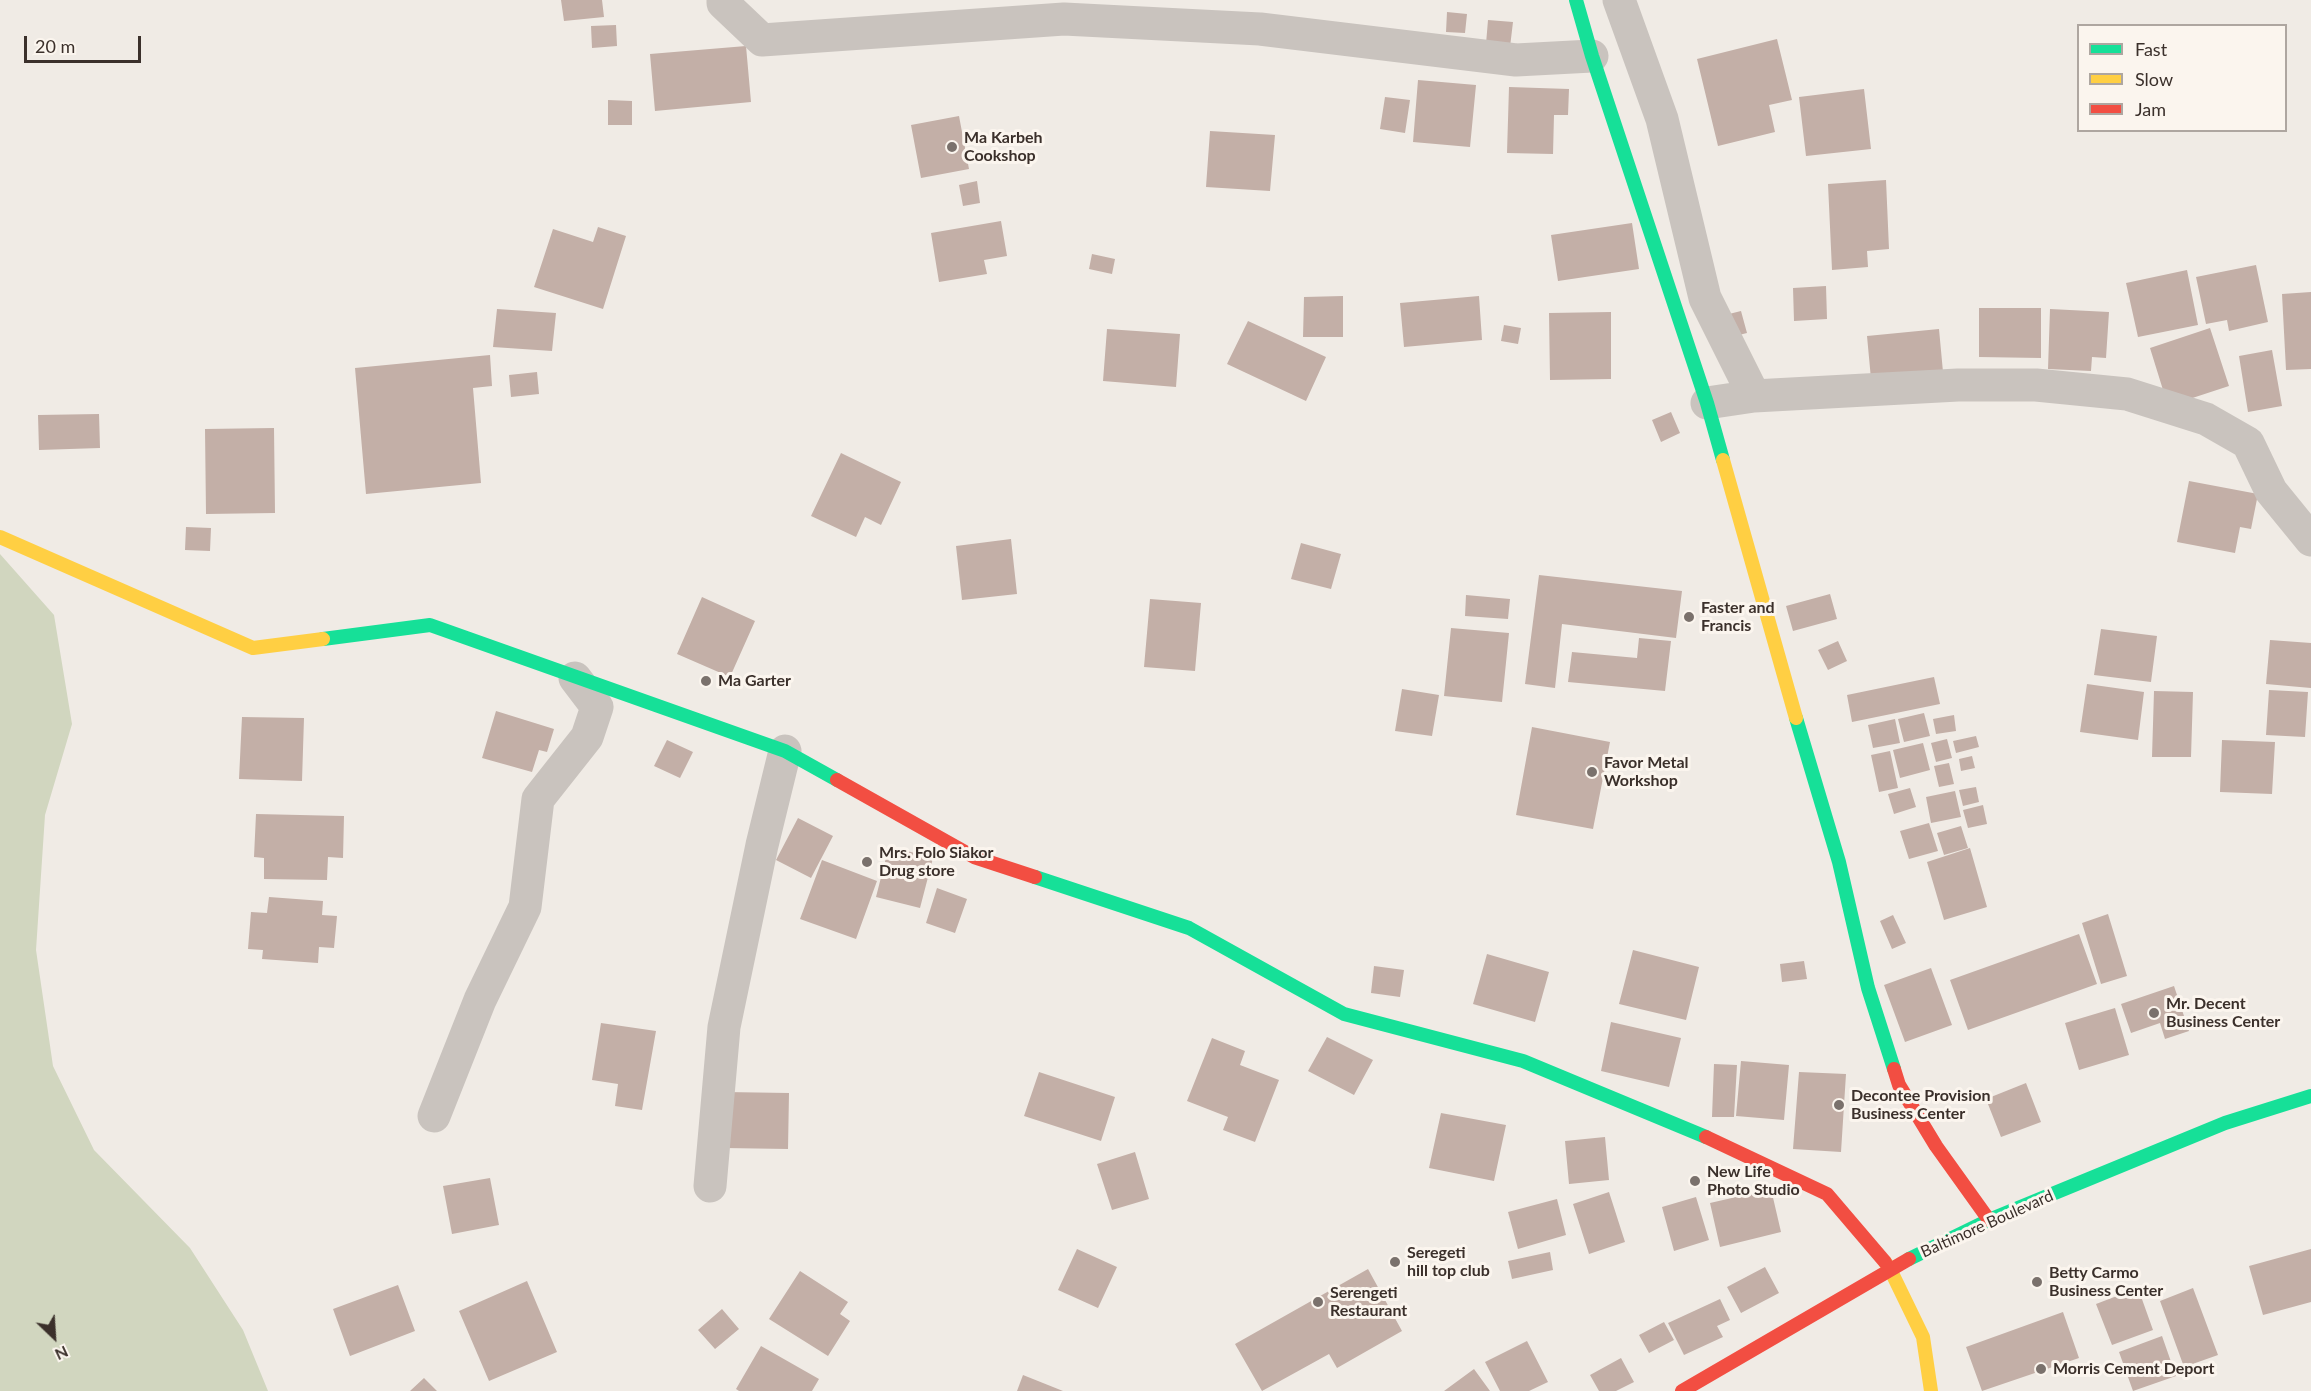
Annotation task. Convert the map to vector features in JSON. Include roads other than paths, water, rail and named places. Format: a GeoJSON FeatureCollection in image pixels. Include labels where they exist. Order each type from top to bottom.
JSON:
{"type":"FeatureCollection","features":[{"type":"Feature","properties":{"kind":"main road"},"geometry":{"type":"LineString","coordinates":[[1576,0],[1592,56],[1707,403],[1791,702],[1839,862],[1868,988],[1899,1085],[1936,1146],[1989,1220]]}},
{"type":"Feature","properties":{"kind":"main road"},"geometry":{"type":"LineString","coordinates":[[0,537],[253,648],[430,626],[785,752],[974,857],[1189,928],[1344,1014],[1523,1061],[1710,1138],[1827,1194],[1890,1269],[1923,1337],[1931,1391]]}},
{"type":"Feature","properties":{"kind":"main road","name":"Baltimore Boulevard"},"geometry":{"type":"LineString","coordinates":[[1682,1391],[1890,1269],[1989,1220],[2225,1123],[2311,1096]]}},
{"type":"Feature","properties":{"kind":"street"},"geometry":{"type":"LineString","coordinates":[[723,0],[723,3],[762,40],[1064,19],[1260,29],[1516,60],[1592,56]]}},
{"type":"Feature","properties":{"kind":"street"},"geometry":{"type":"LineString","coordinates":[[1620,0],[1662,119],[1705,298],[1754,396]]}},
{"type":"Feature","properties":{"kind":"street"},"geometry":{"type":"LineString","coordinates":[[1707,403],[1754,396],[1958,385],[2036,385],[2127,394],[2206,419],[2248,443],[2271,490],[2311,540]]}},
{"type":"Feature","properties":{"kind":"street"},"geometry":{"type":"LineString","coordinates":[[434,1116],[480,1000],[525,907],[538,799],[587,737],[597,707],[575,678]]}},
{"type":"Feature","properties":{"kind":"street"},"geometry":{"type":"LineString","coordinates":[[710,1186],[724,1027],[762,845],[785,752]]}},
{"type":"Feature","properties":{"kind":"place","name":"Ma Karbeh Cookshop"},"geometry":{"type":"Point","coordinates":[952,147]}},
{"type":"Feature","properties":{"kind":"place","name":"Faster and Francis"},"geometry":{"type":"Point","coordinates":[1689,617]}},
{"type":"Feature","properties":{"kind":"place","name":"Ma Garter"},"geometry":{"type":"Point","coordinates":[706,681]}},
{"type":"Feature","properties":{"kind":"place","name":"Favor Metal Workshop"},"geometry":{"type":"Point","coordinates":[1592,772]}},
{"type":"Feature","properties":{"kind":"place","name":"Mrs. Folo Siakor Drug store"},"geometry":{"type":"Point","coordinates":[867,862]}},
{"type":"Feature","properties":{"kind":"place","name":"Mr. Decent Business Center"},"geometry":{"type":"Point","coordinates":[2154,1013]}},
{"type":"Feature","properties":{"kind":"place","name":"Decontee Provision Business Center"},"geometry":{"type":"Point","coordinates":[1839,1105]}},
{"type":"Feature","properties":{"kind":"place","name":"New Life Photo Studio"},"geometry":{"type":"Point","coordinates":[1695,1181]}},
{"type":"Feature","properties":{"kind":"place","name":"Seregeti hill top club"},"geometry":{"type":"Point","coordinates":[1395,1262]}},
{"type":"Feature","properties":{"kind":"place","name":"Betty Carmo Business Center"},"geometry":{"type":"Point","coordinates":[2037,1282]}},
{"type":"Feature","properties":{"kind":"place","name":"Serengeti Restaurant"},"geometry":{"type":"Point","coordinates":[1318,1302]}},
{"type":"Feature","properties":{"kind":"place","name":"Morris Cement Deport"},"geometry":{"type":"Point","coordinates":[2041,1369]}}]}
